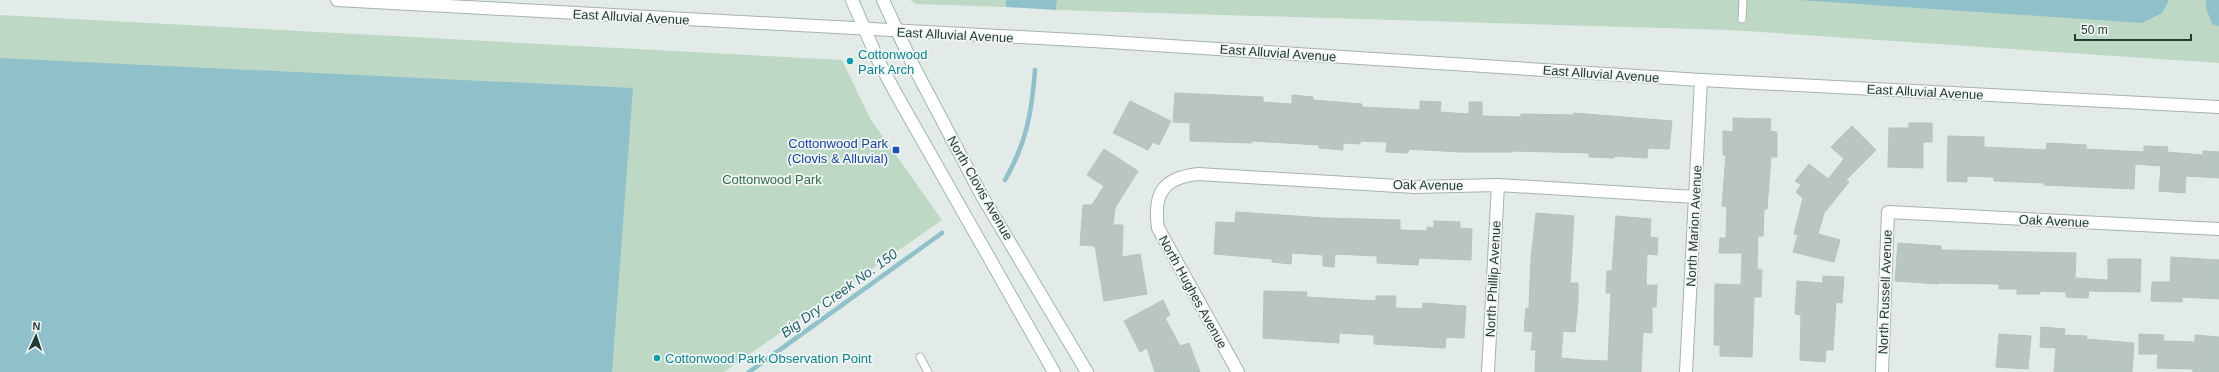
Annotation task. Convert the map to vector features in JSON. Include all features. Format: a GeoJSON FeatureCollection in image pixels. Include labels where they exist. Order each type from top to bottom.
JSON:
{"type":"FeatureCollection","features":[{"type":"Feature","properties":{"kind":"street","name":"East Alluvial Avenue"},"geometry":{"type":"LineString","coordinates":[[337,0],[1093,42],[1701,80],[2219,107]]}},
{"type":"Feature","properties":{"kind":"street"},"geometry":{"type":"LineString","coordinates":[[852,0],[878,60],[930,157],[1054,372]]}},
{"type":"Feature","properties":{"kind":"street","name":"North Clovis Avenue"},"geometry":{"type":"LineString","coordinates":[[883,0],[896,32],[982,196],[1087,372]]}},
{"type":"Feature","properties":{"kind":"street","name":"North Marion Avenue"},"geometry":{"type":"LineString","coordinates":[[1686,372],[1701,80]]}},
{"type":"Feature","properties":{"kind":"street","name":"Oak Avenue"},"geometry":{"type":"LineString","coordinates":[[1164,187],[1174,179],[1198,174],[1414,186],[1498,185],[1695,197]]}},
{"type":"Feature","properties":{"kind":"street","name":"North Phillip Avenue"},"geometry":{"type":"LineString","coordinates":[[1488,372],[1498,185]]}},
{"type":"Feature","properties":{"kind":"street","name":"North Hughes Avenue"},"geometry":{"type":"LineString","coordinates":[[1164,187],[1158,198],[1156,213],[1158,228],[1238,372]]}},
{"type":"Feature","properties":{"kind":"street","name":"Oak Avenue"},"geometry":{"type":"LineString","coordinates":[[1888,212],[2219,230]]}},
{"type":"Feature","properties":{"kind":"street","name":"North Russell Avenue"},"geometry":{"type":"LineString","coordinates":[[1882,372],[1888,212]]}},
{"type":"Feature","properties":{"kind":"lane"},"geometry":{"type":"LineString","coordinates":[[1742,19],[1743,0]]}},
{"type":"Feature","properties":{"kind":"lane"},"geometry":{"type":"LineString","coordinates":[[920,358],[928,372]]}},
{"type":"Feature","properties":{"kind":"green space"},"geometry":{"type":"Polygon","coordinates":[[[910,0],[1006,0],[1006,7],[916,4],[910,0]]]}},
{"type":"Feature","properties":{"kind":"green space"},"geometry":{"type":"Polygon","coordinates":[[[1057,0],[2219,0],[2219,63],[1730,30],[1056,10],[1057,0]]]}},
{"type":"Feature","properties":{"kind":"green space","name":"Cottonwood Park"},"geometry":{"type":"Polygon","coordinates":[[[0,15],[842,60],[871,120],[942,220],[724,372],[0,372],[0,15]]]}},
{"type":"Feature","properties":{"kind":"water"},"geometry":{"type":"Polygon","coordinates":[[[1006,0],[1057,0],[1056,10],[1006,7],[1006,0]]]}},
{"type":"Feature","properties":{"kind":"water"},"geometry":{"type":"Polygon","coordinates":[[[1799,0],[2169,0],[2162,13],[2142,23],[1799,0]]]}},
{"type":"Feature","properties":{"kind":"water"},"geometry":{"type":"Polygon","coordinates":[[[2206,0],[2219,0],[2219,26],[2212,24],[2206,8],[2206,0]]]}},
{"type":"Feature","properties":{"kind":"water"},"geometry":{"type":"Polygon","coordinates":[[[0,58],[633,88],[612,372],[0,372],[0,58]]]}},
{"type":"Feature","properties":{"kind":"building"},"geometry":{"type":"Polygon","coordinates":[[[1175,93],[1263,97],[1263,102],[1292,104],[1292,95],[1313,97],[1313,100],[1362,104],[1362,107],[1420,110],[1420,101],[1441,102],[1440,112],[1469,114],[1469,102],[1482,102],[1482,116],[1521,117],[1521,114],[1574,115],[1574,113],[1672,121],[1669,149],[1648,148],[1647,158],[1614,156],[1614,158],[1589,157],[1589,153],[1513,151],[1459,152],[1409,149],[1408,153],[1386,152],[1387,142],[1360,141],[1360,144],[1343,143],[1343,150],[1319,148],[1319,145],[1252,141],[1252,143],[1190,141],[1190,123],[1173,122],[1175,93]]]}},
{"type":"Feature","properties":{"kind":"building"},"geometry":{"type":"Polygon","coordinates":[[[1130,101],[1171,121],[1159,145],[1153,142],[1148,150],[1113,133],[1130,101]]]}},
{"type":"Feature","properties":{"kind":"building"},"geometry":{"type":"Polygon","coordinates":[[[1733,118],[1771,119],[1770,131],[1777,132],[1777,157],[1771,157],[1767,209],[1764,209],[1763,236],[1758,236],[1757,269],[1762,270],[1761,297],[1754,297],[1752,357],[1720,356],[1720,345],[1714,345],[1715,284],[1741,285],[1742,253],[1719,253],[1720,238],[1726,238],[1727,207],[1722,206],[1726,155],[1723,155],[1723,131],[1733,132],[1733,118]]]}},
{"type":"Feature","properties":{"kind":"building"},"geometry":{"type":"Polygon","coordinates":[[[1909,123],[1932,123],[1932,142],[1923,142],[1923,168],[1888,167],[1889,128],[1909,128],[1909,123]]]}},
{"type":"Feature","properties":{"kind":"building"},"geometry":{"type":"Polygon","coordinates":[[[1852,126],[1876,150],[1846,180],[1849,182],[1824,213],[1818,234],[1840,240],[1834,262],[1793,252],[1798,235],[1794,234],[1803,198],[1796,192],[1801,185],[1795,181],[1809,164],[1828,179],[1844,159],[1831,147],[1852,126]]]}},
{"type":"Feature","properties":{"kind":"building"},"geometry":{"type":"Polygon","coordinates":[[[1948,136],[1984,137],[1984,147],[2046,150],[2047,143],[2086,145],[2086,149],[2144,152],[2144,146],[2168,147],[2167,152],[2203,155],[2203,151],[2219,152],[2219,178],[2186,176],[2185,193],[2159,191],[2161,166],[2135,164],[2134,189],[1994,181],[1994,177],[1967,176],[1967,182],[1947,181],[1948,136]]]}},
{"type":"Feature","properties":{"kind":"building"},"geometry":{"type":"Polygon","coordinates":[[[1104,149],[1138,171],[1115,208],[1113,225],[1123,225],[1122,257],[1140,254],[1147,294],[1104,301],[1095,246],[1080,245],[1083,205],[1092,205],[1104,186],[1087,175],[1104,149]]]}},
{"type":"Feature","properties":{"kind":"building"},"geometry":{"type":"Polygon","coordinates":[[[1236,212],[1325,218],[1400,220],[1400,230],[1427,231],[1427,227],[1434,228],[1434,221],[1460,222],[1460,228],[1472,229],[1471,260],[1419,258],[1418,265],[1377,263],[1377,256],[1335,254],[1334,267],[1323,266],[1323,255],[1292,253],[1291,264],[1272,262],[1272,259],[1214,254],[1216,222],[1235,223],[1236,212]]]}},
{"type":"Feature","properties":{"kind":"building"},"geometry":{"type":"Polygon","coordinates":[[[1536,213],[1574,216],[1570,283],[1578,283],[1578,302],[1575,332],[1563,331],[1561,358],[1582,360],[1608,361],[1611,293],[1606,293],[1607,271],[1612,271],[1616,216],[1651,219],[1650,237],[1658,238],[1657,255],[1647,254],[1646,285],[1657,285],[1656,307],[1652,307],[1652,333],[1643,332],[1641,372],[1535,372],[1536,350],[1531,350],[1533,332],[1524,331],[1526,308],[1529,308],[1531,259],[1536,213]]]}},
{"type":"Feature","properties":{"kind":"building"},"geometry":{"type":"Polygon","coordinates":[[[1898,243],[1941,246],[1941,250],[2076,253],[2075,278],[2108,280],[2108,259],[2141,259],[2140,292],[2089,291],[2088,298],[2066,297],[2066,292],[2040,291],[2040,294],[2017,294],[2017,289],[1999,289],[1999,284],[1938,284],[1895,281],[1898,243]]]}},
{"type":"Feature","properties":{"kind":"building"},"geometry":{"type":"Polygon","coordinates":[[[2171,257],[2219,260],[2219,299],[2182,297],[2182,302],[2151,301],[2152,282],[2170,282],[2171,257]]]}},
{"type":"Feature","properties":{"kind":"building"},"geometry":{"type":"Polygon","coordinates":[[[1823,276],[1844,277],[1842,303],[1836,302],[1833,350],[1826,350],[1825,362],[1800,360],[1801,315],[1795,314],[1797,281],[1823,283],[1823,276]]]}},
{"type":"Feature","properties":{"kind":"building"},"geometry":{"type":"Polygon","coordinates":[[[1264,291],[1307,292],[1306,297],[1376,301],[1376,296],[1396,296],[1395,308],[1422,309],[1423,303],[1466,306],[1464,338],[1446,337],[1445,348],[1374,344],[1374,335],[1339,333],[1339,343],[1263,338],[1264,291]]]}},
{"type":"Feature","properties":{"kind":"building"},"geometry":{"type":"Polygon","coordinates":[[[1163,300],[1170,315],[1165,318],[1180,346],[1189,343],[1200,372],[1155,372],[1147,348],[1140,352],[1124,321],[1163,300]]]}},
{"type":"Feature","properties":{"kind":"building"},"geometry":{"type":"Polygon","coordinates":[[[2041,327],[2065,329],[2064,335],[2087,336],[2086,339],[2134,343],[2132,372],[2054,372],[2056,348],[2040,347],[2041,327]]]}},
{"type":"Feature","properties":{"kind":"building"},"geometry":{"type":"Polygon","coordinates":[[[1999,334],[2031,336],[2028,369],[1996,367],[1999,334]]]}},
{"type":"Feature","properties":{"kind":"building"},"geometry":{"type":"Polygon","coordinates":[[[2139,334],[2164,335],[2163,341],[2195,342],[2195,335],[2219,337],[2219,372],[2193,372],[2193,369],[2157,368],[2158,354],[2139,354],[2139,334]]]}},
{"type":"Feature","properties":{"kind":"waterway","name":"Big Dry Creek No. 150"},"geometry":{"type":"LineString","coordinates":[[1005,180],[1018,154],[1027,127],[1035,70]]}},
{"type":"Feature","properties":{"kind":"waterway","name":"Big Dry Creek No. 150"},"geometry":{"type":"LineString","coordinates":[[749,372],[942,233]]}},
{"type":"Feature","properties":{"kind":"place","name":"Cottonwood Park Arch"},"geometry":{"type":"Point","coordinates":[850,61]}},
{"type":"Feature","properties":{"kind":"place","name":"Cottonwood Park (Clovis & Alluvial)"},"geometry":{"type":"Point","coordinates":[896,150]}},
{"type":"Feature","properties":{"kind":"place","name":"Cottonwood Park Observation Point"},"geometry":{"type":"Point","coordinates":[657,358]}}]}
